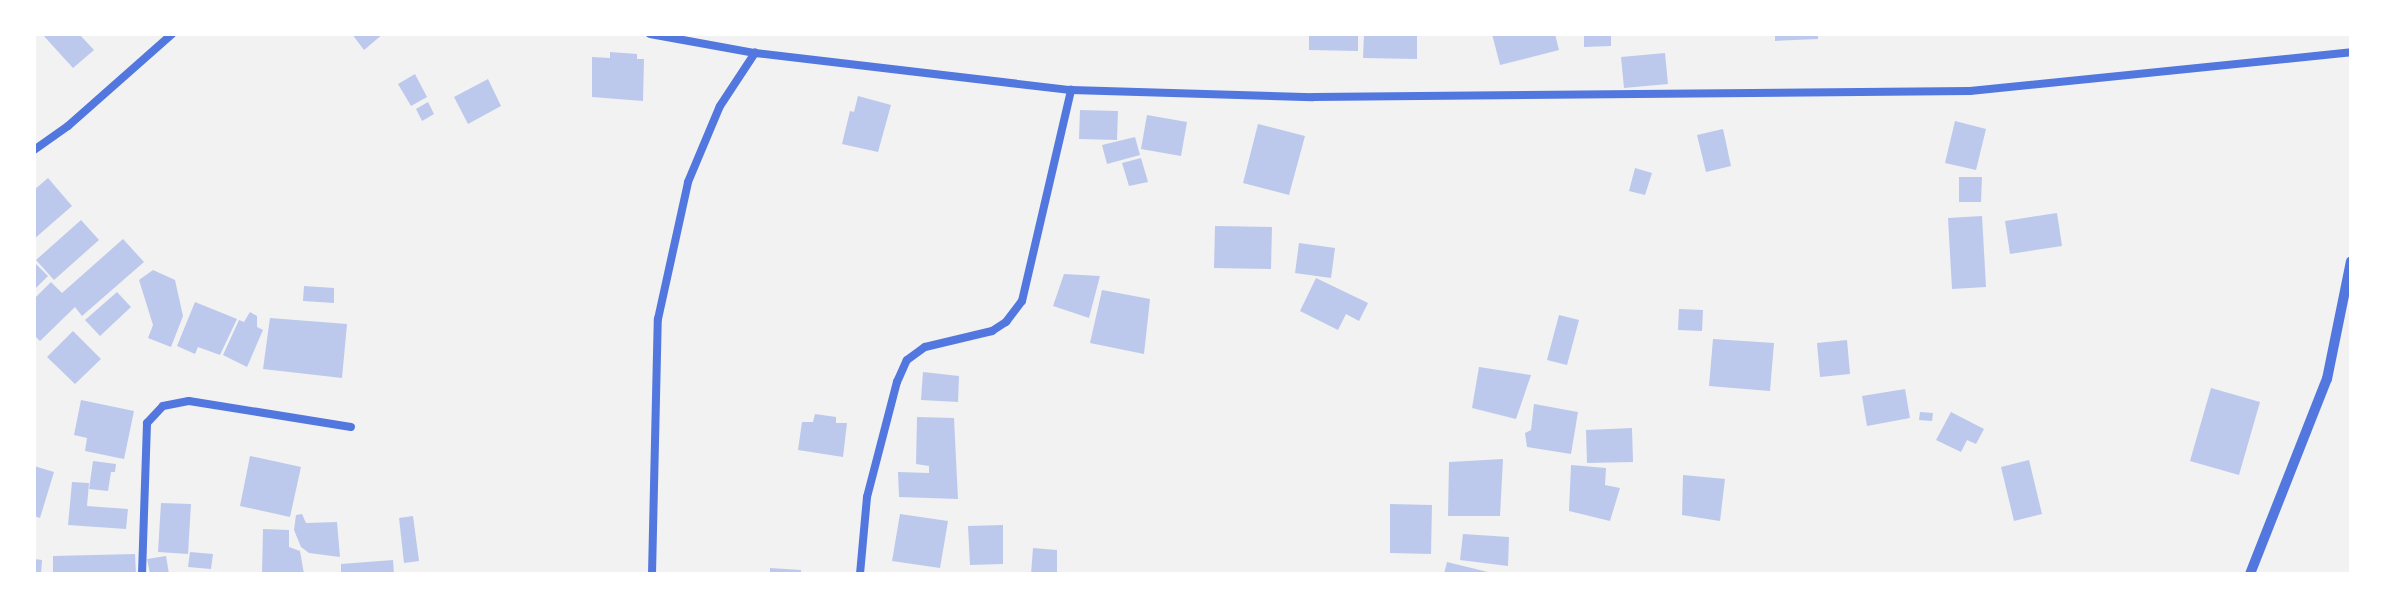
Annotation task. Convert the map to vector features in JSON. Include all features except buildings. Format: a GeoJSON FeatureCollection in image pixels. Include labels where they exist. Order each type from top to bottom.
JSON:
{"type":"FeatureCollection","features":[{"type":"Feature","properties":{"kind":"street"},"geometry":{"type":"LineString","coordinates":[[650,34],[755,53],[1071,90],[1313,97],[1970,91],[2351,52]]}},
{"type":"Feature","properties":{"kind":"street"},"geometry":{"type":"LineString","coordinates":[[34,150],[68,126],[166,37]]}},
{"type":"Feature","properties":{"kind":"street"},"geometry":{"type":"LineString","coordinates":[[652,574],[658,319],[688,182],[720,106],[755,53]]}},
{"type":"Feature","properties":{"kind":"street"},"geometry":{"type":"LineString","coordinates":[[860,574],[867,497],[897,382],[907,360],[925,347],[992,331],[1006,322],[1022,301],[1071,90]]}},
{"type":"Feature","properties":{"kind":"street"},"geometry":{"type":"LineString","coordinates":[[2250,574],[2327,379],[2351,261]]}},
{"type":"Feature","properties":{"kind":"street"},"geometry":{"type":"LineString","coordinates":[[142,574],[147,423],[163,406],[189,401],[351,427]]}}]}
